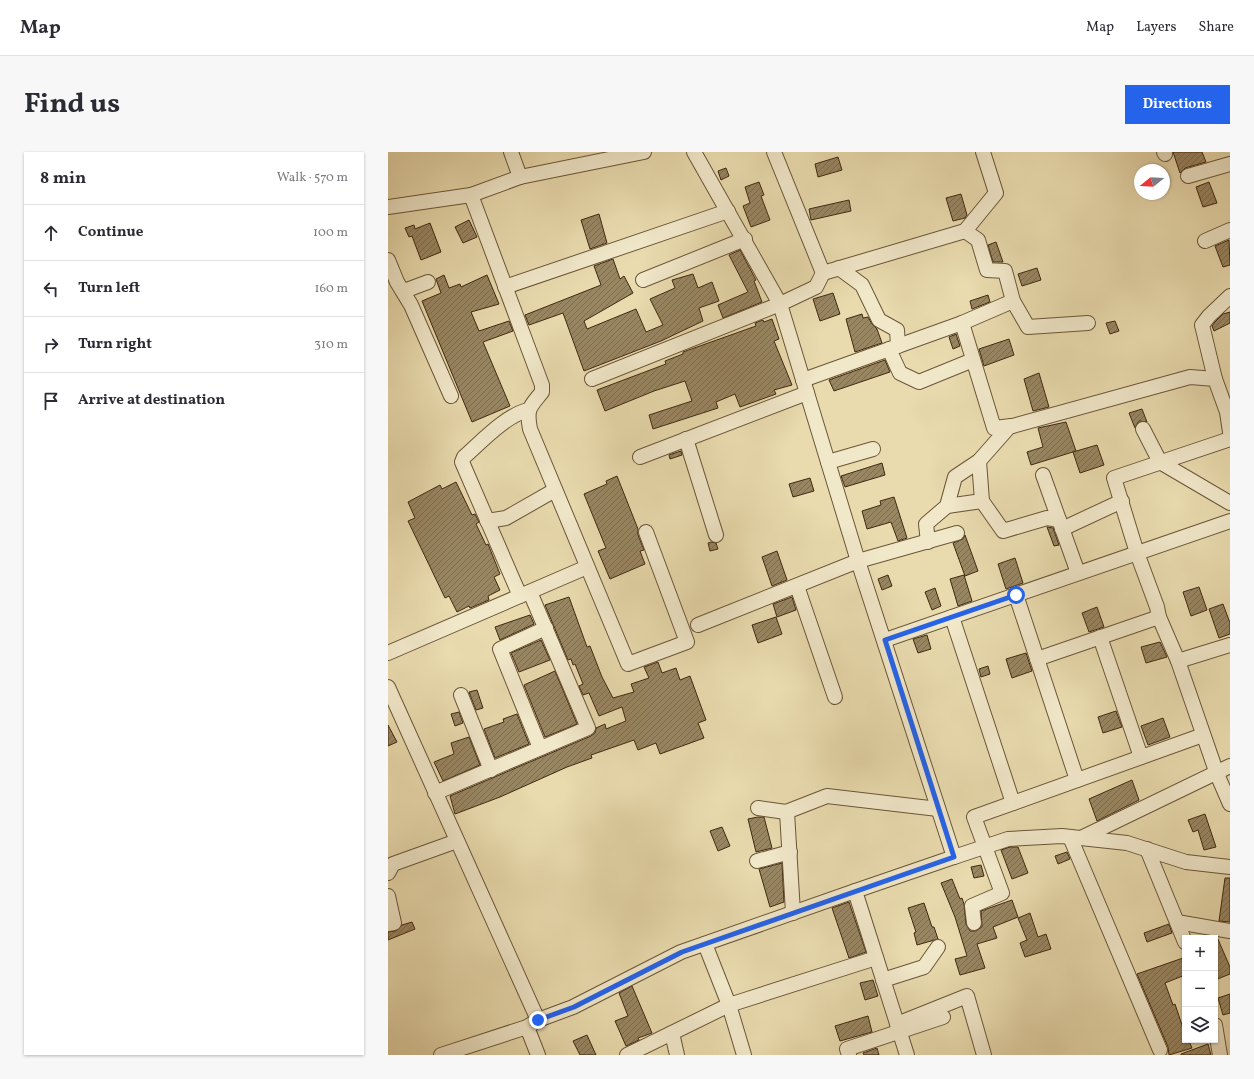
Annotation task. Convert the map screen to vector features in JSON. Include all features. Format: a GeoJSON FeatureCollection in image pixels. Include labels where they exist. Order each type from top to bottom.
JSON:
{"type":"FeatureCollection","features":[{"type":"Feature","properties":{"kind":"street"},"geometry":{"type":"LineString","coordinates":[[511,152],[520,177]]}},
{"type":"Feature","properties":{"kind":"street"},"geometry":{"type":"LineString","coordinates":[[388,207],[471,195],[520,177],[644,152]]}},
{"type":"Feature","properties":{"kind":"street"},"geometry":{"type":"LineString","coordinates":[[694,152],[745,239],[780,304],[858,561],[885,640],[954,857]]}},
{"type":"Feature","properties":{"kind":"street"},"geometry":{"type":"LineString","coordinates":[[774,152],[823,273]]}},
{"type":"Feature","properties":{"kind":"street"},"geometry":{"type":"LineString","coordinates":[[592,380],[780,304],[816,287],[823,273],[965,231],[996,193],[983,152]]}},
{"type":"Feature","properties":{"kind":"street"},"geometry":{"type":"LineString","coordinates":[[1188,176],[1230,164]]}},
{"type":"Feature","properties":{"kind":"street"},"geometry":{"type":"LineString","coordinates":[[471,195],[542,386],[542,392],[527,414],[530,428],[628,664],[687,642],[646,532]]}},
{"type":"Feature","properties":{"kind":"street"},"geometry":{"type":"LineString","coordinates":[[505,287],[728,211]]}},
{"type":"Feature","properties":{"kind":"street"},"geometry":{"type":"LineString","coordinates":[[1205,241],[1230,230]]}},
{"type":"Feature","properties":{"kind":"street"},"geometry":{"type":"LineString","coordinates":[[965,231],[978,240],[988,270],[1005,271],[1013,301],[1028,326],[1088,322]]}},
{"type":"Feature","properties":{"kind":"street"},"geometry":{"type":"LineString","coordinates":[[643,280],[745,239]]}},
{"type":"Feature","properties":{"kind":"street"},"geometry":{"type":"LineString","coordinates":[[388,260],[404,291],[451,396]]}},
{"type":"Feature","properties":{"kind":"street"},"geometry":{"type":"LineString","coordinates":[[839,268],[862,285],[879,320],[897,330],[893,348],[900,372],[919,382],[973,360]]}},
{"type":"Feature","properties":{"kind":"street"},"geometry":{"type":"LineString","coordinates":[[404,291],[428,282]]}},
{"type":"Feature","properties":{"kind":"street"},"geometry":{"type":"LineString","coordinates":[[1230,296],[1209,316],[1202,325],[1214,379],[1229,411],[1230,432]]}},
{"type":"Feature","properties":{"kind":"street"},"geometry":{"type":"LineString","coordinates":[[640,458],[893,348],[962,323],[1013,301]]}},
{"type":"Feature","properties":{"kind":"street"},"geometry":{"type":"LineString","coordinates":[[962,323],[994,428],[1011,426],[1190,378],[1214,379]]}},
{"type":"Feature","properties":{"kind":"street"},"geometry":{"type":"LineString","coordinates":[[435,793],[588,728],[546,628],[525,594],[487,521],[462,462],[464,457],[510,418],[520,412],[529,410]]}},
{"type":"Feature","properties":{"kind":"street"},"geometry":{"type":"LineString","coordinates":[[948,506],[955,477],[979,461],[1011,426]]}},
{"type":"Feature","properties":{"kind":"street"},"geometry":{"type":"LineString","coordinates":[[1143,429],[1160,462],[1230,503]]}},
{"type":"Feature","properties":{"kind":"street"},"geometry":{"type":"LineString","coordinates":[[686,439],[716,536]]}},
{"type":"Feature","properties":{"kind":"street"},"geometry":{"type":"LineString","coordinates":[[1230,439],[1114,478],[1137,553],[1157,607],[1159,617],[1178,661],[1217,774],[1230,804]]}},
{"type":"Feature","properties":{"kind":"street"},"geometry":{"type":"LineString","coordinates":[[828,462],[873,449]]}},
{"type":"Feature","properties":{"kind":"street"},"geometry":{"type":"LineString","coordinates":[[979,461],[982,502],[1003,531],[1047,518],[1061,524],[1122,501]]}},
{"type":"Feature","properties":{"kind":"street"},"geometry":{"type":"LineString","coordinates":[[1043,475],[1078,573]]}},
{"type":"Feature","properties":{"kind":"street"},"geometry":{"type":"LineString","coordinates":[[487,521],[506,518],[555,490]]}},
{"type":"Feature","properties":{"kind":"street"},"geometry":{"type":"LineString","coordinates":[[928,542],[926,524],[948,506],[982,502]]}},
{"type":"Feature","properties":{"kind":"street"},"geometry":{"type":"LineString","coordinates":[[885,640],[1230,521]]}},
{"type":"Feature","properties":{"kind":"street"},"geometry":{"type":"LineString","coordinates":[[698,625],[858,561],[957,534]]}},
{"type":"Feature","properties":{"kind":"street"},"geometry":{"type":"LineString","coordinates":[[388,653],[588,567]]}},
{"type":"Feature","properties":{"kind":"street"},"geometry":{"type":"LineString","coordinates":[[797,586],[835,697]]}},
{"type":"Feature","properties":{"kind":"street"},"geometry":{"type":"LineString","coordinates":[[1016,595],[1077,780]]}},
{"type":"Feature","properties":{"kind":"street"},"geometry":{"type":"LineString","coordinates":[[952,617],[1013,803]]}},
{"type":"Feature","properties":{"kind":"street"},"geometry":{"type":"LineString","coordinates":[[1037,659],[1159,617]]}},
{"type":"Feature","properties":{"kind":"street"},"geometry":{"type":"LineString","coordinates":[[540,748],[500,649],[546,628]]}},
{"type":"Feature","properties":{"kind":"street"},"geometry":{"type":"LineString","coordinates":[[1100,637],[1142,757]]}},
{"type":"Feature","properties":{"kind":"street"},"geometry":{"type":"LineString","coordinates":[[1178,661],[1230,645]]}},
{"type":"Feature","properties":{"kind":"street"},"geometry":{"type":"LineString","coordinates":[[388,687],[393,711],[458,841],[533,1024],[538,1055]]}},
{"type":"Feature","properties":{"kind":"street"},"geometry":{"type":"LineString","coordinates":[[460,695],[491,770]]}},
{"type":"Feature","properties":{"kind":"street"},"geometry":{"type":"LineString","coordinates":[[974,923],[972,906],[1002,894],[974,817],[1203,734]]}},
{"type":"Feature","properties":{"kind":"street"},"geometry":{"type":"LineString","coordinates":[[1076,838],[1217,774],[1230,766]]}},
{"type":"Feature","properties":{"kind":"street"},"geometry":{"type":"LineString","coordinates":[[758,808],[788,812],[827,796],[938,809]]}},
{"type":"Feature","properties":{"kind":"street"},"geometry":{"type":"LineString","coordinates":[[788,812],[793,913]]}},
{"type":"Feature","properties":{"kind":"street"},"geometry":{"type":"LineString","coordinates":[[1076,838],[1160,1050]]}},
{"type":"Feature","properties":{"kind":"street"},"geometry":{"type":"LineString","coordinates":[[441,1055],[533,1024],[574,1007],[682,952],[1008,839],[1076,838],[1127,843],[1186,862],[1230,867]]}},
{"type":"Feature","properties":{"kind":"street"},"geometry":{"type":"LineString","coordinates":[[388,873],[393,864],[458,841]]}},
{"type":"Feature","properties":{"kind":"street"},"geometry":{"type":"LineString","coordinates":[[1147,849],[1182,935]]}},
{"type":"Feature","properties":{"kind":"street"},"geometry":{"type":"LineString","coordinates":[[757,861],[790,852]]}},
{"type":"Feature","properties":{"kind":"street"},"geometry":{"type":"LineString","coordinates":[[855,891],[907,1055]]}},
{"type":"Feature","properties":{"kind":"street"},"geometry":{"type":"LineString","coordinates":[[388,896],[394,923],[388,924]]}},
{"type":"Feature","properties":{"kind":"street"},"geometry":{"type":"LineString","coordinates":[[1177,922],[1230,931]]}},
{"type":"Feature","properties":{"kind":"street"},"geometry":{"type":"LineString","coordinates":[[705,944],[729,1005],[744,1055]]}},
{"type":"Feature","properties":{"kind":"street"},"geometry":{"type":"LineString","coordinates":[[883,980],[924,967],[938,947]]}},
{"type":"Feature","properties":{"kind":"street"},"geometry":{"type":"LineString","coordinates":[[627,1055],[729,1005],[876,958]]}},
{"type":"Feature","properties":{"kind":"street"},"geometry":{"type":"LineString","coordinates":[[849,1055],[847,1049],[898,1028],[967,996],[984,1055]]}},
{"type":"Feature","properties":{"kind":"street"},"geometry":{"type":"LineString","coordinates":[[898,1028],[943,1017]]}},
{"type":"Feature","properties":{"kind":"street"},"geometry":{"type":"LineString","coordinates":[[672,1033],[678,1055]]}},
{"type":"Feature","properties":{"kind":"street"},"geometry":{"type":"LineString","coordinates":[[1218,1043],[1220,1055]]}},
{"type":"Feature","properties":{"kind":"building"},"geometry":{"type":"Polygon","coordinates":[[[1173,152],[1202,152],[1206,162],[1185,168],[1180,173],[1173,152]]]}},
{"type":"Feature","properties":{"kind":"building"},"geometry":{"type":"Polygon","coordinates":[[[838,157],[842,170],[818,177],[815,164],[838,157]]]}},
{"type":"Feature","properties":{"kind":"building"},"geometry":{"type":"Polygon","coordinates":[[[726,168],[729,176],[721,180],[718,171],[726,168]]]}},
{"type":"Feature","properties":{"kind":"building"},"geometry":{"type":"Polygon","coordinates":[[[759,182],[764,195],[761,196],[770,220],[751,227],[743,206],[750,203],[745,187],[759,182]]]}},
{"type":"Feature","properties":{"kind":"building"},"geometry":{"type":"Polygon","coordinates":[[[1209,182],[1217,203],[1203,207],[1196,187],[1209,182]]]}},
{"type":"Feature","properties":{"kind":"building"},"geometry":{"type":"Polygon","coordinates":[[[961,194],[967,215],[965,218],[953,221],[946,198],[961,194]]]}},
{"type":"Feature","properties":{"kind":"building"},"geometry":{"type":"Polygon","coordinates":[[[849,200],[851,211],[811,220],[809,209],[849,200]]]}},
{"type":"Feature","properties":{"kind":"building"},"geometry":{"type":"Polygon","coordinates":[[[599,214],[607,243],[590,249],[581,220],[599,214]]]}},
{"type":"Feature","properties":{"kind":"building"},"geometry":{"type":"Polygon","coordinates":[[[469,220],[477,237],[463,243],[455,227],[469,220]]]}},
{"type":"Feature","properties":{"kind":"building"},"geometry":{"type":"Polygon","coordinates":[[[430,223],[441,252],[421,260],[412,236],[409,237],[405,228],[414,225],[415,229],[430,223]]]}},
{"type":"Feature","properties":{"kind":"building"},"geometry":{"type":"Polygon","coordinates":[[[1229,240],[1230,265],[1223,267],[1215,246],[1229,240]]]}},
{"type":"Feature","properties":{"kind":"building"},"geometry":{"type":"Polygon","coordinates":[[[996,242],[1003,262],[993,262],[988,245],[996,242]]]}},
{"type":"Feature","properties":{"kind":"building"},"geometry":{"type":"Polygon","coordinates":[[[740,250],[756,280],[754,281],[762,302],[723,318],[718,305],[748,292],[729,255],[740,250]]]}},
{"type":"Feature","properties":{"kind":"building"},"geometry":{"type":"Polygon","coordinates":[[[613,259],[620,279],[624,276],[633,293],[584,321],[587,329],[636,309],[646,332],[663,325],[650,299],[675,288],[672,280],[693,274],[698,288],[712,282],[719,301],[699,308],[703,321],[661,341],[584,371],[563,313],[529,325],[525,315],[601,285],[594,266],[613,259]]]}},
{"type":"Feature","properties":{"kind":"building"},"geometry":{"type":"Polygon","coordinates":[[[1037,268],[1041,280],[1022,286],[1018,274],[1037,268]]]}},
{"type":"Feature","properties":{"kind":"building"},"geometry":{"type":"Polygon","coordinates":[[[444,275],[449,288],[460,284],[461,287],[487,275],[499,304],[471,312],[479,331],[509,321],[513,331],[483,342],[510,406],[472,422],[422,301],[441,293],[436,279],[444,275]]]}},
{"type":"Feature","properties":{"kind":"building"},"geometry":{"type":"Polygon","coordinates":[[[833,293],[840,314],[820,321],[813,299],[833,293]]]}},
{"type":"Feature","properties":{"kind":"building"},"geometry":{"type":"Polygon","coordinates":[[[988,295],[990,302],[972,309],[970,301],[988,295]]]}},
{"type":"Feature","properties":{"kind":"building"},"geometry":{"type":"Polygon","coordinates":[[[1230,312],[1230,323],[1214,331],[1212,326],[1215,322],[1223,314],[1230,312]]]}},
{"type":"Feature","properties":{"kind":"building"},"geometry":{"type":"Polygon","coordinates":[[[862,314],[863,318],[868,317],[877,329],[882,343],[855,352],[846,319],[862,314]]]}},
{"type":"Feature","properties":{"kind":"building"},"geometry":{"type":"Polygon","coordinates":[[[772,319],[779,339],[774,341],[792,385],[774,390],[776,394],[740,407],[735,394],[716,402],[718,408],[653,429],[649,415],[692,401],[685,381],[654,391],[605,411],[597,390],[666,364],[665,361],[683,354],[683,352],[756,326],[755,323],[763,320],[764,322],[772,319]]]}},
{"type":"Feature","properties":{"kind":"building"},"geometry":{"type":"Polygon","coordinates":[[[1115,321],[1119,331],[1110,334],[1106,323],[1115,321]]]}},
{"type":"Feature","properties":{"kind":"building"},"geometry":{"type":"Polygon","coordinates":[[[956,334],[960,346],[953,349],[949,337],[956,334]]]}},
{"type":"Feature","properties":{"kind":"building"},"geometry":{"type":"Polygon","coordinates":[[[1009,339],[1014,355],[984,366],[979,349],[1009,339]]]}},
{"type":"Feature","properties":{"kind":"building"},"geometry":{"type":"Polygon","coordinates":[[[885,360],[890,372],[834,391],[829,380],[885,360]]]}},
{"type":"Feature","properties":{"kind":"building"},"geometry":{"type":"Polygon","coordinates":[[[1039,373],[1049,407],[1033,411],[1024,379],[1039,373]]]}},
{"type":"Feature","properties":{"kind":"building"},"geometry":{"type":"Polygon","coordinates":[[[1142,409],[1147,422],[1139,421],[1135,428],[1129,413],[1142,409]]]}},
{"type":"Feature","properties":{"kind":"building"},"geometry":{"type":"Polygon","coordinates":[[[1066,422],[1076,451],[1031,465],[1027,452],[1043,447],[1038,428],[1066,422]]]}},
{"type":"Feature","properties":{"kind":"building"},"geometry":{"type":"Polygon","coordinates":[[[1097,445],[1104,465],[1080,473],[1073,452],[1097,445]]]}},
{"type":"Feature","properties":{"kind":"building"},"geometry":{"type":"Polygon","coordinates":[[[681,451],[682,455],[670,459],[669,455],[681,451]]]}},
{"type":"Feature","properties":{"kind":"building"},"geometry":{"type":"Polygon","coordinates":[[[882,463],[885,475],[845,487],[841,476],[882,463]]]}},
{"type":"Feature","properties":{"kind":"building"},"geometry":{"type":"Polygon","coordinates":[[[617,476],[638,529],[638,535],[644,550],[640,551],[645,564],[610,579],[598,551],[606,548],[584,494],[607,484],[606,481],[617,476]]]}},
{"type":"Feature","properties":{"kind":"building"},"geometry":{"type":"Polygon","coordinates":[[[810,478],[814,491],[793,497],[789,484],[810,478]]]}},
{"type":"Feature","properties":{"kind":"building"},"geometry":{"type":"Polygon","coordinates":[[[456,482],[472,515],[475,514],[479,522],[476,524],[486,545],[488,544],[500,574],[494,577],[500,590],[488,596],[489,600],[470,608],[469,606],[457,612],[449,596],[445,598],[408,521],[415,518],[408,502],[440,485],[442,489],[456,482]]]}},
{"type":"Feature","properties":{"kind":"building"},"geometry":{"type":"Polygon","coordinates":[[[894,497],[907,538],[898,541],[891,522],[867,529],[862,511],[881,505],[880,501],[894,497]]]}},
{"type":"Feature","properties":{"kind":"building"},"geometry":{"type":"Polygon","coordinates":[[[1047,527],[1053,528],[1059,545],[1054,546],[1047,527]]]}},
{"type":"Feature","properties":{"kind":"building"},"geometry":{"type":"Polygon","coordinates":[[[965,535],[978,571],[965,576],[953,543],[963,539],[965,535]]]}},
{"type":"Feature","properties":{"kind":"building"},"geometry":{"type":"Polygon","coordinates":[[[708,543],[716,543],[718,549],[710,551],[708,543]]]}},
{"type":"Feature","properties":{"kind":"building"},"geometry":{"type":"Polygon","coordinates":[[[777,551],[787,580],[772,586],[762,557],[777,551]]]}},
{"type":"Feature","properties":{"kind":"building"},"geometry":{"type":"Polygon","coordinates":[[[1015,558],[1023,583],[1006,589],[998,564],[1015,558]]]}},
{"type":"Feature","properties":{"kind":"building"},"geometry":{"type":"Polygon","coordinates":[[[888,575],[892,586],[882,590],[878,579],[888,575]]]}},
{"type":"Feature","properties":{"kind":"building"},"geometry":{"type":"Polygon","coordinates":[[[964,575],[972,601],[958,606],[950,579],[964,575]]]}},
{"type":"Feature","properties":{"kind":"building"},"geometry":{"type":"Polygon","coordinates":[[[1199,587],[1207,610],[1191,616],[1183,592],[1199,587]]]}},
{"type":"Feature","properties":{"kind":"building"},"geometry":{"type":"Polygon","coordinates":[[[935,588],[941,606],[932,610],[925,592],[935,588]]]}},
{"type":"Feature","properties":{"kind":"building"},"geometry":{"type":"Polygon","coordinates":[[[569,597],[587,647],[590,646],[602,677],[613,698],[634,692],[631,684],[649,678],[644,667],[658,662],[662,673],[676,668],[680,680],[690,676],[706,720],[698,723],[704,738],[660,754],[656,743],[638,750],[634,740],[591,755],[592,758],[567,767],[500,797],[455,814],[450,796],[591,736],[595,733],[596,728],[605,724],[606,729],[626,721],[622,707],[599,716],[589,693],[583,695],[579,686],[583,684],[575,664],[573,665],[571,659],[568,660],[545,605],[569,597]]]}},
{"type":"Feature","properties":{"kind":"building"},"geometry":{"type":"Polygon","coordinates":[[[792,597],[796,610],[777,617],[773,604],[792,597]]]}},
{"type":"Feature","properties":{"kind":"building"},"geometry":{"type":"Polygon","coordinates":[[[1223,604],[1230,623],[1230,634],[1219,638],[1209,609],[1223,604]]]}},
{"type":"Feature","properties":{"kind":"building"},"geometry":{"type":"Polygon","coordinates":[[[1097,607],[1104,627],[1089,632],[1082,613],[1097,607]]]}},
{"type":"Feature","properties":{"kind":"building"},"geometry":{"type":"Polygon","coordinates":[[[530,615],[534,624],[500,640],[495,627],[530,615]]]}},
{"type":"Feature","properties":{"kind":"building"},"geometry":{"type":"Polygon","coordinates":[[[776,617],[782,634],[758,643],[752,625],[776,617]]]}},
{"type":"Feature","properties":{"kind":"building"},"geometry":{"type":"Polygon","coordinates":[[[927,635],[931,649],[918,653],[913,639],[927,635]]]}},
{"type":"Feature","properties":{"kind":"building"},"geometry":{"type":"Polygon","coordinates":[[[541,640],[550,660],[519,672],[511,653],[541,640]]]}},
{"type":"Feature","properties":{"kind":"building"},"geometry":{"type":"Polygon","coordinates":[[[1160,642],[1167,657],[1146,663],[1141,647],[1160,642]]]}},
{"type":"Feature","properties":{"kind":"building"},"geometry":{"type":"Polygon","coordinates":[[[1026,653],[1032,671],[1012,678],[1006,659],[1026,653]]]}},
{"type":"Feature","properties":{"kind":"building"},"geometry":{"type":"Polygon","coordinates":[[[988,666],[990,674],[981,677],[979,669],[988,666]]]}},
{"type":"Feature","properties":{"kind":"building"},"geometry":{"type":"Polygon","coordinates":[[[555,671],[577,724],[545,737],[524,685],[555,671]]]}},
{"type":"Feature","properties":{"kind":"building"},"geometry":{"type":"Polygon","coordinates":[[[477,690],[483,708],[476,710],[469,692],[477,690]]]}},
{"type":"Feature","properties":{"kind":"building"},"geometry":{"type":"Polygon","coordinates":[[[1116,711],[1122,727],[1103,733],[1098,717],[1116,711]]]}},
{"type":"Feature","properties":{"kind":"building"},"geometry":{"type":"Polygon","coordinates":[[[459,712],[463,723],[455,726],[451,714],[459,712]]]}},
{"type":"Feature","properties":{"kind":"building"},"geometry":{"type":"Polygon","coordinates":[[[517,714],[529,744],[495,758],[484,729],[504,722],[503,719],[517,714]]]}},
{"type":"Feature","properties":{"kind":"building"},"geometry":{"type":"Polygon","coordinates":[[[1163,718],[1170,737],[1148,745],[1141,726],[1163,718]]]}},
{"type":"Feature","properties":{"kind":"building"},"geometry":{"type":"Polygon","coordinates":[[[388,725],[397,742],[388,746],[388,725]]]}},
{"type":"Feature","properties":{"kind":"building"},"geometry":{"type":"Polygon","coordinates":[[[469,737],[480,765],[443,781],[434,762],[454,754],[451,743],[469,737]]]}},
{"type":"Feature","properties":{"kind":"building"},"geometry":{"type":"Polygon","coordinates":[[[1132,780],[1139,800],[1097,821],[1089,799],[1132,780]]]}},
{"type":"Feature","properties":{"kind":"building"},"geometry":{"type":"Polygon","coordinates":[[[1205,814],[1216,847],[1204,850],[1198,830],[1193,832],[1188,820],[1205,814]]]}},
{"type":"Feature","properties":{"kind":"building"},"geometry":{"type":"Polygon","coordinates":[[[764,817],[772,848],[756,852],[748,819],[764,817]]]}},
{"type":"Feature","properties":{"kind":"building"},"geometry":{"type":"Polygon","coordinates":[[[722,827],[730,846],[718,851],[710,831],[722,827]]]}},
{"type":"Feature","properties":{"kind":"building"},"geometry":{"type":"Polygon","coordinates":[[[1010,847],[1018,847],[1028,873],[1012,879],[1001,850],[1010,847]]]}},
{"type":"Feature","properties":{"kind":"building"},"geometry":{"type":"Polygon","coordinates":[[[1067,852],[1070,859],[1058,864],[1055,856],[1067,852]]]}},
{"type":"Feature","properties":{"kind":"building"},"geometry":{"type":"Polygon","coordinates":[[[782,863],[784,902],[770,907],[759,869],[782,863]]]}},
{"type":"Feature","properties":{"kind":"building"},"geometry":{"type":"Polygon","coordinates":[[[981,865],[984,876],[974,878],[971,867],[981,865]]]}},
{"type":"Feature","properties":{"kind":"building"},"geometry":{"type":"Polygon","coordinates":[[[1225,878],[1230,878],[1230,922],[1219,921],[1225,878]]]}},
{"type":"Feature","properties":{"kind":"building"},"geometry":{"type":"Polygon","coordinates":[[[952,879],[960,899],[962,898],[966,924],[970,931],[975,931],[982,927],[981,911],[1012,900],[1018,917],[993,927],[997,938],[977,944],[985,968],[960,975],[955,959],[967,956],[955,917],[941,883],[952,879]]]}},
{"type":"Feature","properties":{"kind":"building"},"geometry":{"type":"Polygon","coordinates":[[[849,902],[866,952],[849,958],[832,908],[849,902]]]}},
{"type":"Feature","properties":{"kind":"building"},"geometry":{"type":"Polygon","coordinates":[[[924,903],[932,927],[934,927],[938,939],[917,945],[914,933],[916,932],[908,908],[924,903]]]}},
{"type":"Feature","properties":{"kind":"building"},"geometry":{"type":"Polygon","coordinates":[[[1030,913],[1038,937],[1046,934],[1051,949],[1025,957],[1020,943],[1027,940],[1018,918],[1030,913]]]}},
{"type":"Feature","properties":{"kind":"building"},"geometry":{"type":"Polygon","coordinates":[[[412,922],[415,929],[388,940],[388,932],[396,931],[402,925],[412,922]]]}},
{"type":"Feature","properties":{"kind":"building"},"geometry":{"type":"Polygon","coordinates":[[[1169,924],[1172,933],[1147,942],[1144,933],[1169,924]]]}},
{"type":"Feature","properties":{"kind":"building"},"geometry":{"type":"Polygon","coordinates":[[[1218,939],[1230,967],[1230,974],[1218,979],[1218,939]]]}},
{"type":"Feature","properties":{"kind":"building"},"geometry":{"type":"Polygon","coordinates":[[[1182,958],[1182,976],[1165,983],[1173,1005],[1175,1004],[1182,1025],[1182,1043],[1190,1043],[1192,1048],[1169,1055],[1168,1047],[1137,974],[1182,958]]]}},
{"type":"Feature","properties":{"kind":"building"},"geometry":{"type":"Polygon","coordinates":[[[873,980],[878,996],[865,1000],[860,983],[873,980]]]}},
{"type":"Feature","properties":{"kind":"building"},"geometry":{"type":"Polygon","coordinates":[[[632,986],[652,1033],[638,1038],[639,1040],[626,1046],[615,1021],[628,1016],[619,993],[632,986]]]}},
{"type":"Feature","properties":{"kind":"building"},"geometry":{"type":"Polygon","coordinates":[[[1230,994],[1230,1013],[1223,1015],[1218,998],[1230,994]]]}},
{"type":"Feature","properties":{"kind":"building"},"geometry":{"type":"Polygon","coordinates":[[[868,1016],[872,1032],[840,1041],[835,1026],[868,1016]]]}},
{"type":"Feature","properties":{"kind":"building"},"geometry":{"type":"Polygon","coordinates":[[[587,1035],[596,1055],[580,1055],[573,1041],[587,1035]]]}},
{"type":"Feature","properties":{"kind":"building"},"geometry":{"type":"Polygon","coordinates":[[[1208,1044],[1211,1055],[1181,1055],[1181,1054],[1208,1044]]]}},
{"type":"Feature","properties":{"kind":"building"},"geometry":{"type":"Polygon","coordinates":[[[877,1048],[879,1055],[864,1055],[863,1053],[877,1048]]]}},
{"type":"Feature","properties":{"kind":"route"},"geometry":{"type":"LineString","coordinates":[[538,1020],[574,1007],[682,952],[954,857],[885,640],[1016,595]]}}]}
